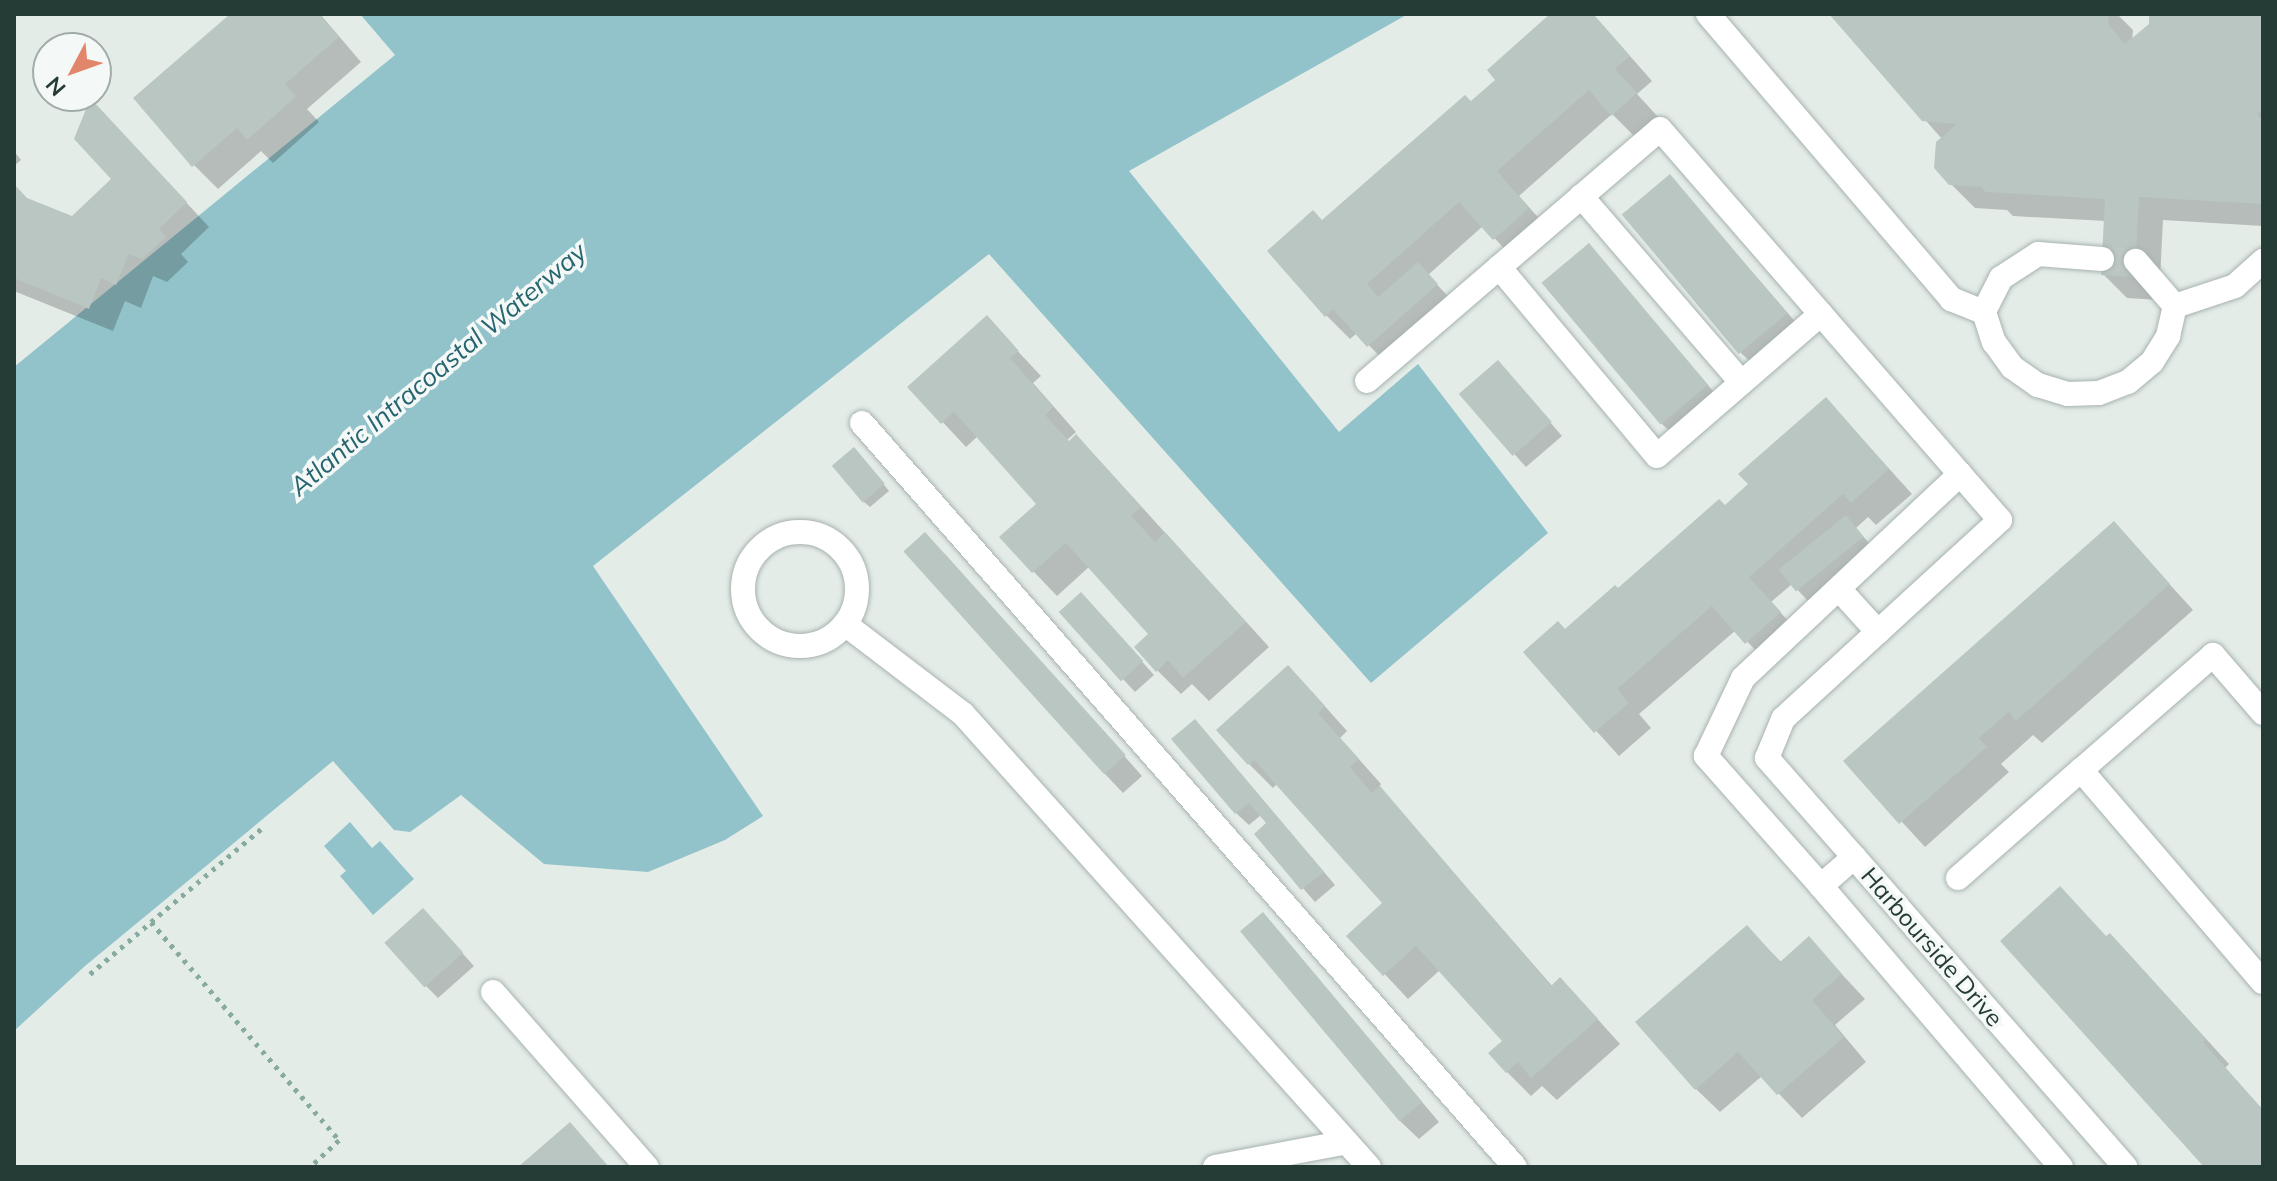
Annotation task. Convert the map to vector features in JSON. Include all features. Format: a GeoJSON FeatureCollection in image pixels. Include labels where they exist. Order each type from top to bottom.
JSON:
{"type":"FeatureCollection","features":[{"type":"Feature","properties":{"kind":"street"},"geometry":{"type":"LineString","coordinates":[[1708,14],[1951,299],[1984,312]]}},
{"type":"Feature","properties":{"kind":"street"},"geometry":{"type":"LineString","coordinates":[[1367,381],[1660,129],[2000,520],[1783,719],[1767,758],[1854,857]]}},
{"type":"Feature","properties":{"kind":"street"},"geometry":{"type":"LineString","coordinates":[[1581,196],[1741,382]]}},
{"type":"Feature","properties":{"kind":"street"},"geometry":{"type":"LineString","coordinates":[[2102,259],[2038,254],[2001,278],[1984,312],[1994,342],[2012,367],[2038,385],[2068,394],[2099,393],[2128,382],[2152,362],[2168,336],[2175,306]]}},
{"type":"Feature","properties":{"kind":"street"},"geometry":{"type":"LineString","coordinates":[[2136,261],[2175,306]]}},
{"type":"Feature","properties":{"kind":"street"},"geometry":{"type":"LineString","coordinates":[[2175,306],[2235,286],[2263,261]]}},
{"type":"Feature","properties":{"kind":"street"},"geometry":{"type":"LineString","coordinates":[[1499,267],[1657,456],[1821,314]]}},
{"type":"Feature","properties":{"kind":"street"},"geometry":{"type":"LineString","coordinates":[[862,423],[1515,1167]]}},
{"type":"Feature","properties":{"kind":"street"},"geometry":{"type":"LineString","coordinates":[[1821,886],[1706,756],[1743,678],[1960,474]]}},
{"type":"Feature","properties":{"kind":"street"},"geometry":{"type":"LineString","coordinates":[[801,532],[834,543],[851,565],[857,591],[845,624],[832,636],[798,647],[765,635],[745,606],[742,588],[754,554],[783,534],[801,532]]}},
{"type":"Feature","properties":{"kind":"street"},"geometry":{"type":"LineString","coordinates":[[1839,589],[1878,632]]}},
{"type":"Feature","properties":{"kind":"street"},"geometry":{"type":"LineString","coordinates":[[845,624],[963,714],[1369,1167]]}},
{"type":"Feature","properties":{"kind":"street"},"geometry":{"type":"LineString","coordinates":[[1958,878],[2213,655],[2263,713]]}},
{"type":"Feature","properties":{"kind":"street"},"geometry":{"type":"LineString","coordinates":[[2081,770],[2263,982]]}},
{"type":"Feature","properties":{"kind":"street","name":"Harbourside Drive"},"geometry":{"type":"LineString","coordinates":[[2061,1167],[1821,886],[1854,857],[2125,1167]]}},
{"type":"Feature","properties":{"kind":"street"},"geometry":{"type":"LineString","coordinates":[[493,992],[647,1167]]}},
{"type":"Feature","properties":{"kind":"street"},"geometry":{"type":"LineString","coordinates":[[1215,1167],[1347,1142]]}},
{"type":"Feature","properties":{"kind":"path"},"geometry":{"type":"LineString","coordinates":[[90,974],[261,829]]}},
{"type":"Feature","properties":{"kind":"path"},"geometry":{"type":"LineString","coordinates":[[151,922],[339,1140],[310,1167]]}},
{"type":"Feature","properties":{"kind":"water","name":"Atlantic Intracoastal Waterway"},"geometry":{"type":"Polygon","coordinates":[[[360,14],[1408,14],[1129,171],[1339,432],[1418,364],[1548,533],[1371,683],[989,254],[593,566],[763,816],[725,840],[648,872],[544,864],[461,795],[410,832],[394,830],[333,761],[85,966],[14,1031],[14,367],[395,55],[360,14]]]}},
{"type":"Feature","properties":{"kind":"water"},"geometry":{"type":"Polygon","coordinates":[[[350,822],[372,848],[380,841],[414,879],[373,915],[340,876],[346,871],[324,846],[350,822]]]}},
{"type":"Feature","properties":{"kind":"building"},"geometry":{"type":"Polygon","coordinates":[[[230,14],[319,14],[339,37],[285,84],[296,97],[247,140],[237,128],[192,167],[133,98],[230,14]]]}},
{"type":"Feature","properties":{"kind":"building"},"geometry":{"type":"Polygon","coordinates":[[[1550,14],[1593,14],[1630,56],[1615,69],[1637,93],[1611,116],[1589,90],[1497,171],[1529,208],[1493,240],[1459,202],[1367,284],[1378,297],[1418,262],[1438,284],[1367,347],[1333,309],[1325,317],[1267,251],[1313,210],[1322,220],[1465,95],[1471,101],[1495,80],[1487,70],[1550,14]]]}},
{"type":"Feature","properties":{"kind":"building"},"geometry":{"type":"Polygon","coordinates":[[[1829,14],[2109,14],[2108,24],[2125,44],[2149,24],[2149,14],[2263,14],[2263,109],[2257,114],[2263,121],[2263,204],[2139,197],[2135,277],[2101,275],[2105,199],[1986,192],[1981,187],[1949,185],[1934,168],[1936,142],[1957,124],[1922,121],[1829,14]]]}},
{"type":"Feature","properties":{"kind":"building"},"geometry":{"type":"Polygon","coordinates":[[[85,112],[103,112],[187,202],[159,229],[166,237],[142,259],[129,254],[116,285],[101,278],[89,309],[14,278],[14,184],[27,198],[72,216],[111,179],[74,139],[85,112]]]}},
{"type":"Feature","properties":{"kind":"building"},"geometry":{"type":"Polygon","coordinates":[[[1670,174],[1787,313],[1739,354],[1622,214],[1670,174]]]}},
{"type":"Feature","properties":{"kind":"building"},"geometry":{"type":"Polygon","coordinates":[[[1589,243],[1708,385],[1660,425],[1542,283],[1589,243]]]}},
{"type":"Feature","properties":{"kind":"building"},"geometry":{"type":"Polygon","coordinates":[[[987,315],[1019,351],[1010,358],[1053,407],[1045,415],[1069,441],[1076,434],[1141,507],[1131,516],[1155,542],[1165,532],[1246,622],[1183,678],[1168,660],[1156,672],[1134,647],[1148,634],[1066,543],[1032,573],[999,537],[1036,504],[954,412],[941,424],[907,387],[987,315]]]}},
{"type":"Feature","properties":{"kind":"building"},"geometry":{"type":"Polygon","coordinates":[[[1498,360],[1552,422],[1513,456],[1459,394],[1498,360]]]}},
{"type":"Feature","properties":{"kind":"building"},"geometry":{"type":"Polygon","coordinates":[[[1826,397],[1889,469],[1851,503],[1843,494],[1749,577],[1781,612],[1745,644],[1712,606],[1617,689],[1629,703],[1594,733],[1523,652],[1558,621],[1565,629],[1615,585],[1618,588],[1719,499],[1725,505],[1748,484],[1738,474],[1826,397]]]}},
{"type":"Feature","properties":{"kind":"building"},"geometry":{"type":"Polygon","coordinates":[[[854,447],[885,484],[863,502],[832,466],[854,447]]]}},
{"type":"Feature","properties":{"kind":"building"},"geometry":{"type":"Polygon","coordinates":[[[1846,515],[1864,537],[1796,592],[1778,570],[1846,515]]]}},
{"type":"Feature","properties":{"kind":"building"},"geometry":{"type":"Polygon","coordinates":[[[2114,521],[2170,584],[2016,721],[2009,712],[1979,738],[1987,747],[1899,824],[1843,761],[2114,521]]]}},
{"type":"Feature","properties":{"kind":"building"},"geometry":{"type":"Polygon","coordinates":[[[925,532],[1126,755],[1104,774],[903,551],[925,532]]]}},
{"type":"Feature","properties":{"kind":"building"},"geometry":{"type":"Polygon","coordinates":[[[1081,592],[1143,661],[1121,681],[1059,612],[1081,592]]]}},
{"type":"Feature","properties":{"kind":"building"},"geometry":{"type":"Polygon","coordinates":[[[1288,665],[1325,706],[1318,713],[1359,759],[1350,767],[1372,793],[1380,786],[1551,986],[1560,977],[1598,1019],[1531,1078],[1518,1062],[1506,1073],[1488,1053],[1502,1041],[1416,946],[1383,976],[1346,936],[1382,903],[1254,760],[1248,765],[1216,730],[1288,665]]]}},
{"type":"Feature","properties":{"kind":"building"},"geometry":{"type":"Polygon","coordinates":[[[1195,719],[1324,872],[1301,890],[1254,834],[1266,823],[1249,803],[1235,814],[1171,739],[1195,719]]]}},
{"type":"Feature","properties":{"kind":"building"},"geometry":{"type":"Polygon","coordinates":[[[2060,886],[2106,936],[2110,933],[2206,1039],[2203,1042],[2263,1110],[2263,1167],[2204,1167],[2000,941],[2060,886]]]}},
{"type":"Feature","properties":{"kind":"building"},"geometry":{"type":"Polygon","coordinates":[[[423,908],[463,953],[425,987],[384,943],[423,908]]]}},
{"type":"Feature","properties":{"kind":"building"},"geometry":{"type":"Polygon","coordinates":[[[1263,912],[1422,1102],[1399,1121],[1240,931],[1263,912]]]}},
{"type":"Feature","properties":{"kind":"building"},"geometry":{"type":"Polygon","coordinates":[[[1747,925],[1780,962],[1809,936],[1842,974],[1812,1000],[1844,1037],[1777,1095],[1738,1052],[1695,1090],[1635,1022],[1747,925]]]}},
{"type":"Feature","properties":{"kind":"building"},"geometry":{"type":"Polygon","coordinates":[[[570,1122],[609,1167],[518,1167],[570,1122]]]}},
{"type":"Feature","properties":{"kind":"tunnel"},"geometry":{"type":"LineString","coordinates":[[2102,259],[2136,261]]}}]}
